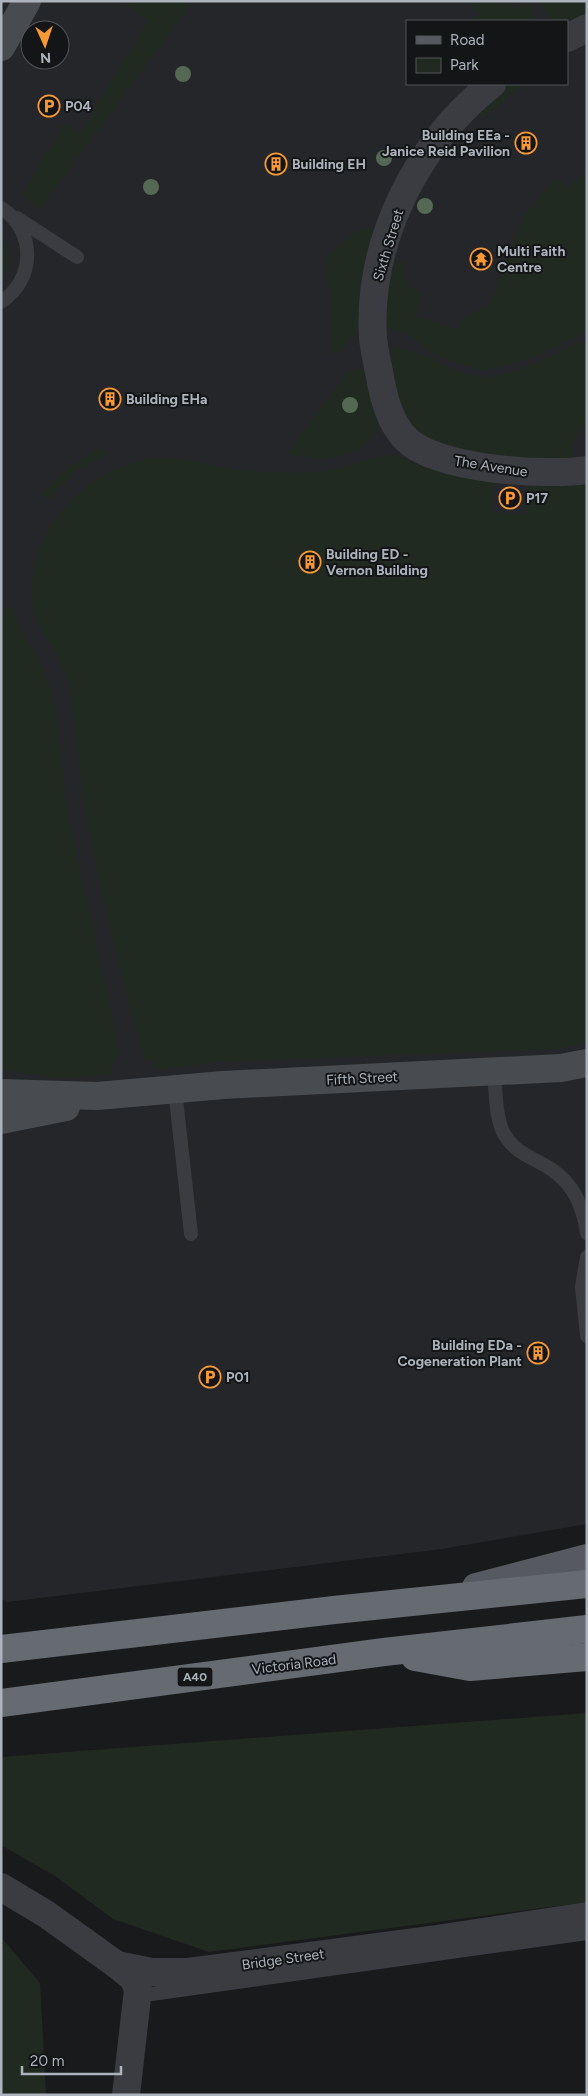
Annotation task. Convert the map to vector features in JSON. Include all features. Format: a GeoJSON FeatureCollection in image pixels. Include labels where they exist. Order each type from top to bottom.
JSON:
{"type":"FeatureCollection","features":[{"type":"Feature","properties":{"kind":"highway"},"geometry":{"type":"LineString","coordinates":[[1,1650],[431,1599],[587,1584]]}},
{"type":"Feature","properties":{"kind":"highway","name":"Victoria Road"},"geometry":{"type":"LineString","coordinates":[[2,1702],[384,1652],[587,1628]]}},
{"type":"Feature","properties":{"kind":"highway","name":"A40"},"geometry":{"type":"LineString","coordinates":[[384,1652],[470,1667],[587,1656]]}},
{"type":"Feature","properties":{"kind":"main road"},"geometry":{"type":"LineString","coordinates":[[431,1599],[587,1558]]}},
{"type":"Feature","properties":{"kind":"street"},"geometry":{"type":"LineString","coordinates":[[1,47],[27,1]]}},
{"type":"Feature","properties":{"kind":"street"},"geometry":{"type":"LineString","coordinates":[[568,38],[587,28]]}},
{"type":"Feature","properties":{"kind":"street","name":"Sixth Street"},"geometry":{"type":"LineString","coordinates":[[402,434],[389,412],[384,396],[373,340],[376,281],[382,254],[401,200],[438,136],[455,117],[491,85]]}},
{"type":"Feature","properties":{"kind":"street","name":"The Avenue"},"geometry":{"type":"LineString","coordinates":[[402,434],[414,446],[433,454],[494,469],[535,473],[587,470]]}},
{"type":"Feature","properties":{"kind":"street","name":"Fifth Street"},"geometry":{"type":"LineString","coordinates":[[1,1120],[124,1096],[232,1084],[561,1068],[587,1062]]}},
{"type":"Feature","properties":{"kind":"street","name":"Fifth Street"},"geometry":{"type":"LineString","coordinates":[[1,1093],[124,1096]]}},
{"type":"Feature","properties":{"kind":"street"},"geometry":{"type":"LineString","coordinates":[[1,1136],[56,1122],[124,1096]]}},
{"type":"Feature","properties":{"kind":"street","name":"Bridge Street"},"geometry":{"type":"LineString","coordinates":[[1,1887],[46,1914],[117,1965],[152,1972],[188,1972],[438,1939],[587,1916]]}},
{"type":"Feature","properties":{"kind":"street"},"geometry":{"type":"LineString","coordinates":[[117,1965],[136,1982],[137,1996],[126,2095]]}},
{"type":"Feature","properties":{"kind":"lane"},"geometry":{"type":"LineString","coordinates":[[6,211],[77,257]]}},
{"type":"Feature","properties":{"kind":"lane"},"geometry":{"type":"LineString","coordinates":[[1,302],[18,286],[27,262],[28,246],[23,232],[6,211]]}},
{"type":"Feature","properties":{"kind":"lane"},"geometry":{"type":"LineString","coordinates":[[494,1072],[499,1118],[506,1136],[515,1149],[550,1168],[570,1186],[578,1199],[587,1233]]}},
{"type":"Feature","properties":{"kind":"lane"},"geometry":{"type":"LineString","coordinates":[[175,1090],[191,1234]]}},
{"type":"Feature","properties":{"kind":"lane"},"geometry":{"type":"LineString","coordinates":[[587,1257],[582,1286],[587,1336]]}},
{"type":"Feature","properties":{"kind":"lane","name":"Bridge Street"},"geometry":{"type":"LineString","coordinates":[[137,1996],[587,1933]]}},
{"type":"Feature","properties":{"kind":"shaded area"},"geometry":{"type":"Polygon","coordinates":[[[1,1],[587,1],[587,1524],[442,1549],[7,1602],[1,1599],[1,1]]]}},
{"type":"Feature","properties":{"kind":"green space"},"geometry":{"type":"Polygon","coordinates":[[[126,1],[186,1],[191,5],[39,210],[22,194],[63,124],[80,133],[148,20],[125,4],[126,1]]]}},
{"type":"Feature","properties":{"kind":"green space"},"geometry":{"type":"Polygon","coordinates":[[[468,1],[509,1],[513,9],[528,2],[537,20],[473,20],[480,14],[468,1]]]}},
{"type":"Feature","properties":{"kind":"green space"},"geometry":{"type":"Polygon","coordinates":[[[540,1],[587,1],[587,17],[568,26],[568,20],[550,20],[540,1]]]}},
{"type":"Feature","properties":{"kind":"green space"},"geometry":{"type":"Polygon","coordinates":[[[510,85],[523,85],[484,118],[475,110],[510,85]]]}},
{"type":"Feature","properties":{"kind":"green space"},"geometry":{"type":"Polygon","coordinates":[[[585,174],[587,176],[587,331],[542,354],[500,367],[481,370],[462,365],[431,352],[405,333],[385,326],[384,314],[392,259],[402,262],[409,287],[423,293],[416,316],[459,330],[463,319],[491,303],[524,214],[557,179],[566,187],[585,174]]]}},
{"type":"Feature","properties":{"kind":"green space"},"geometry":{"type":"Polygon","coordinates":[[[371,227],[380,227],[359,283],[362,324],[341,352],[329,353],[330,300],[324,258],[355,232],[371,227]]]}},
{"type":"Feature","properties":{"kind":"green space"},"geometry":{"type":"Polygon","coordinates":[[[1,231],[5,238],[9,258],[7,271],[1,285],[1,231]]]}},
{"type":"Feature","properties":{"kind":"green space"},"geometry":{"type":"Polygon","coordinates":[[[587,341],[587,419],[580,428],[576,439],[572,461],[509,458],[459,450],[419,435],[407,424],[397,400],[386,350],[398,348],[410,350],[457,371],[482,377],[510,373],[561,350],[587,341]]]}},
{"type":"Feature","properties":{"kind":"green space"},"geometry":{"type":"Polygon","coordinates":[[[365,370],[378,416],[377,430],[369,442],[345,455],[329,459],[287,454],[348,371],[365,370]]]}},
{"type":"Feature","properties":{"kind":"green space"},"geometry":{"type":"Polygon","coordinates":[[[103,446],[107,454],[78,470],[47,500],[41,495],[69,467],[103,446]]]}},
{"type":"Feature","properties":{"kind":"green space"},"geometry":{"type":"Polygon","coordinates":[[[392,455],[426,467],[495,480],[491,511],[525,515],[529,484],[587,481],[587,1042],[559,1049],[217,1062],[154,1070],[154,1061],[144,1059],[142,1055],[99,884],[82,790],[69,686],[55,652],[36,618],[33,606],[31,591],[37,555],[53,521],[78,493],[108,472],[141,460],[170,458],[243,470],[303,472],[323,471],[372,458],[392,455]]]}},
{"type":"Feature","properties":{"kind":"green space"},"geometry":{"type":"Polygon","coordinates":[[[1,608],[14,608],[20,628],[45,671],[55,703],[67,806],[120,1054],[118,1059],[111,1065],[111,1074],[61,1078],[1,1070],[1,608]]]}},
{"type":"Feature","properties":{"kind":"green space"},"geometry":{"type":"Polygon","coordinates":[[[587,1713],[587,1902],[209,1952],[113,1919],[55,1876],[1,1845],[1,1757],[587,1713]]]}},
{"type":"Feature","properties":{"kind":"green space"},"geometry":{"type":"Polygon","coordinates":[[[1,1937],[40,1983],[46,2095],[1,2095],[1,1937]]]}},
{"type":"Feature","properties":{"kind":"place","name":"P04"},"geometry":{"type":"Point","coordinates":[49,106]}},
{"type":"Feature","properties":{"kind":"place","name":"Building EEa - Janice Reid Pavilion"},"geometry":{"type":"Point","coordinates":[526,143]}},
{"type":"Feature","properties":{"kind":"place","name":"Building EH"},"geometry":{"type":"Point","coordinates":[276,164]}},
{"type":"Feature","properties":{"kind":"place","name":"Multi Faith Centre"},"geometry":{"type":"Point","coordinates":[481,259]}},
{"type":"Feature","properties":{"kind":"place","name":"Building EHa"},"geometry":{"type":"Point","coordinates":[110,399]}},
{"type":"Feature","properties":{"kind":"place","name":"P17"},"geometry":{"type":"Point","coordinates":[510,498]}},
{"type":"Feature","properties":{"kind":"place","name":"Building ED - Vernon Building"},"geometry":{"type":"Point","coordinates":[310,562]}},
{"type":"Feature","properties":{"kind":"place","name":"Building EDa - Cogeneration Plant"},"geometry":{"type":"Point","coordinates":[538,1353]}},
{"type":"Feature","properties":{"kind":"place","name":"P01"},"geometry":{"type":"Point","coordinates":[210,1377]}}]}
